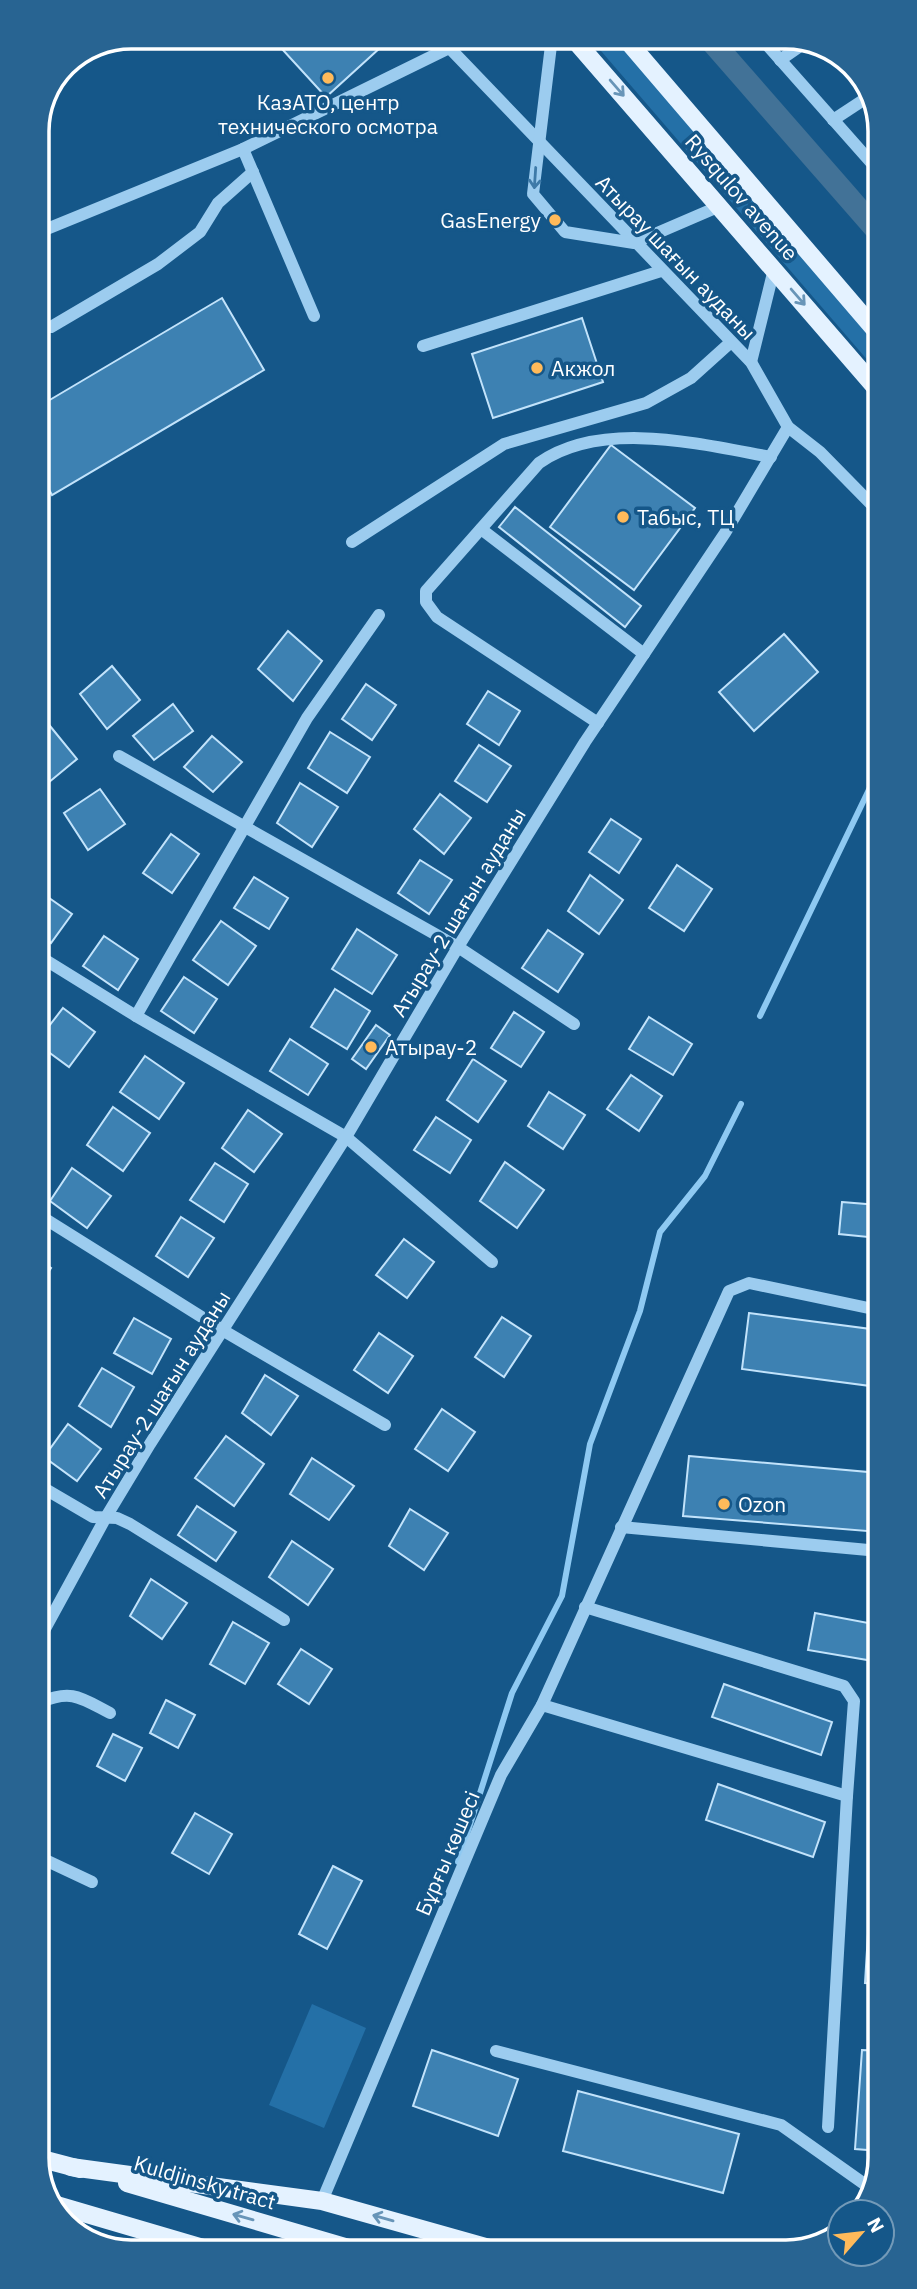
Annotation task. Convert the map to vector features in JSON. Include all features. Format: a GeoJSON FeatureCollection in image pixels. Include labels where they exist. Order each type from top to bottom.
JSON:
{"type":"FeatureCollection","features":[{"type":"Feature","properties":{"kind":"main road","name":"Rysqulov avenue"},"geometry":{"type":"LineString","coordinates":[[583,49],[868,379]]}},
{"type":"Feature","properties":{"kind":"main road","name":"Rysqulov avenue"},"geometry":{"type":"LineString","coordinates":[[634,49],[868,322]]}},
{"type":"Feature","properties":{"kind":"main road","name":"Kuldjinsky tract"},"geometry":{"type":"LineString","coordinates":[[49,2161],[321,2240]]}},
{"type":"Feature","properties":{"kind":"main road"},"geometry":{"type":"LineString","coordinates":[[71,2167],[322,2201],[463,2240]]}},
{"type":"Feature","properties":{"kind":"main road"},"geometry":{"type":"LineString","coordinates":[[66,2208],[176,2240]]}},
{"type":"Feature","properties":{"kind":"main road"},"geometry":{"type":"LineString","coordinates":[[67,2209],[143,2240]]}},
{"type":"Feature","properties":{"kind":"street"},"geometry":{"type":"LineString","coordinates":[[49,228],[243,149],[447,49]]}},
{"type":"Feature","properties":{"kind":"street","name":"Атырау шағын ауданы"},"geometry":{"type":"LineString","coordinates":[[450,49],[751,362],[788,426],[820,452],[868,501]]}},
{"type":"Feature","properties":{"kind":"street"},"geometry":{"type":"LineString","coordinates":[[550,49],[537,140],[533,194],[565,232],[634,243],[720,206]]}},
{"type":"Feature","properties":{"kind":"street"},"geometry":{"type":"LineString","coordinates":[[770,49],[868,159]]}},
{"type":"Feature","properties":{"kind":"street"},"geometry":{"type":"LineString","coordinates":[[780,60],[795,50]]}},
{"type":"Feature","properties":{"kind":"street"},"geometry":{"type":"LineString","coordinates":[[833,120],[862,101]]}},
{"type":"Feature","properties":{"kind":"street"},"geometry":{"type":"LineString","coordinates":[[243,149],[314,316]]}},
{"type":"Feature","properties":{"kind":"street"},"geometry":{"type":"LineString","coordinates":[[51,327],[158,264],[200,232],[218,203],[253,173]]}},
{"type":"Feature","properties":{"kind":"street"},"geometry":{"type":"LineString","coordinates":[[751,362],[774,270]]}},
{"type":"Feature","properties":{"kind":"street"},"geometry":{"type":"LineString","coordinates":[[423,346],[661,271]]}},
{"type":"Feature","properties":{"kind":"street"},"geometry":{"type":"LineString","coordinates":[[352,542],[504,444],[646,403],[691,378],[731,342]]}},
{"type":"Feature","properties":{"kind":"street","name":"Атырау-2 шағын ауданы"},"geometry":{"type":"LineString","coordinates":[[49,1622],[106,1517],[346,1137],[458,947],[598,723],[771,457],[788,426]]}},
{"type":"Feature","properties":{"kind":"street"},"geometry":{"type":"LineString","coordinates":[[598,723],[437,617],[426,602],[426,591],[539,463],[557,450],[586,441],[673,440],[771,457]]}},
{"type":"Feature","properties":{"kind":"street"},"geometry":{"type":"LineString","coordinates":[[481,529],[644,654]]}},
{"type":"Feature","properties":{"kind":"street"},"geometry":{"type":"LineString","coordinates":[[136,1016],[307,718],[379,615]]}},
{"type":"Feature","properties":{"kind":"street"},"geometry":{"type":"LineString","coordinates":[[119,756],[458,947],[574,1024]]}},
{"type":"Feature","properties":{"kind":"street"},"geometry":{"type":"LineString","coordinates":[[49,962],[136,1016],[346,1137],[492,1262]]}},
{"type":"Feature","properties":{"kind":"street"},"geometry":{"type":"LineString","coordinates":[[49,1221],[223,1331],[385,1425]]}},
{"type":"Feature","properties":{"kind":"street","name":"Бұрғы көшесі"},"geometry":{"type":"LineString","coordinates":[[322,2201],[501,1775],[542,1705],[729,1291],[749,1283],[868,1308]]}},
{"type":"Feature","properties":{"kind":"street"},"geometry":{"type":"LineString","coordinates":[[49,1491],[93,1517],[117,1518],[130,1524],[284,1620]]}},
{"type":"Feature","properties":{"kind":"street"},"geometry":{"type":"LineString","coordinates":[[621,1527],[868,1550]]}},
{"type":"Feature","properties":{"kind":"street"},"geometry":{"type":"LineString","coordinates":[[586,1607],[844,1686],[854,1701],[846,1796],[828,2127]]}},
{"type":"Feature","properties":{"kind":"street"},"geometry":{"type":"LineString","coordinates":[[49,1698],[73,1694],[110,1713]]}},
{"type":"Feature","properties":{"kind":"street"},"geometry":{"type":"LineString","coordinates":[[542,1705],[846,1796]]}},
{"type":"Feature","properties":{"kind":"street"},"geometry":{"type":"LineString","coordinates":[[49,1862],[92,1882]]}},
{"type":"Feature","properties":{"kind":"street"},"geometry":{"type":"LineString","coordinates":[[496,2051],[781,2125],[864,2184]]}},
{"type":"Feature","properties":{"kind":"shaded area"},"geometry":{"type":"Polygon","coordinates":[[[599,49],[624,49],[868,332],[868,361],[599,49]]]}},
{"type":"Feature","properties":{"kind":"shaded area"},"geometry":{"type":"Polygon","coordinates":[[[312,2004],[366,2028],[324,2128],[269,2105],[312,2004]]]}},
{"type":"Feature","properties":{"kind":"building","name":"КазАТО, центр технического осмотра"},"geometry":{"type":"Polygon","coordinates":[[[282,49],[379,49],[326,97],[282,49]]]}},
{"type":"Feature","properties":{"kind":"building"},"geometry":{"type":"Polygon","coordinates":[[[222,298],[264,370],[52,495],[49,490],[49,400],[222,298]]]}},
{"type":"Feature","properties":{"kind":"building","name":"Акжол"},"geometry":{"type":"Polygon","coordinates":[[[582,318],[603,382],[493,418],[472,354],[582,318]]]}},
{"type":"Feature","properties":{"kind":"building","name":"Табыс, ТЦ"},"geometry":{"type":"Polygon","coordinates":[[[611,445],[695,508],[634,590],[550,527],[611,445]]]}},
{"type":"Feature","properties":{"kind":"building"},"geometry":{"type":"Polygon","coordinates":[[[515,507],[641,606],[625,627],[499,527],[515,507]]]}},
{"type":"Feature","properties":{"kind":"building"},"geometry":{"type":"Polygon","coordinates":[[[288,631],[322,661],[293,701],[258,669],[288,631]]]}},
{"type":"Feature","properties":{"kind":"building"},"geometry":{"type":"Polygon","coordinates":[[[784,634],[818,672],[754,731],[719,692],[784,634]]]}},
{"type":"Feature","properties":{"kind":"building"},"geometry":{"type":"Polygon","coordinates":[[[112,666],[140,700],[107,729],[80,694],[112,666]]]}},
{"type":"Feature","properties":{"kind":"building"},"geometry":{"type":"Polygon","coordinates":[[[366,684],[396,705],[372,740],[342,719],[366,684]]]}},
{"type":"Feature","properties":{"kind":"building"},"geometry":{"type":"Polygon","coordinates":[[[488,691],[520,711],[499,745],[467,724],[488,691]]]}},
{"type":"Feature","properties":{"kind":"building"},"geometry":{"type":"Polygon","coordinates":[[[173,704],[193,731],[154,760],[133,736],[173,704]]]}},
{"type":"Feature","properties":{"kind":"building"},"geometry":{"type":"Polygon","coordinates":[[[49,727],[77,759],[49,782],[49,727]]]}},
{"type":"Feature","properties":{"kind":"building"},"geometry":{"type":"Polygon","coordinates":[[[330,732],[370,757],[347,793],[308,768],[330,732]]]}},
{"type":"Feature","properties":{"kind":"building"},"geometry":{"type":"Polygon","coordinates":[[[212,736],[242,762],[213,792],[184,767],[212,736]]]}},
{"type":"Feature","properties":{"kind":"building"},"geometry":{"type":"Polygon","coordinates":[[[479,745],[511,766],[487,802],[455,781],[479,745]]]}},
{"type":"Feature","properties":{"kind":"building"},"geometry":{"type":"Polygon","coordinates":[[[300,783],[338,807],[312,847],[277,823],[300,783]]]}},
{"type":"Feature","properties":{"kind":"building"},"geometry":{"type":"Polygon","coordinates":[[[100,789],[125,824],[88,850],[64,813],[100,789]]]}},
{"type":"Feature","properties":{"kind":"building"},"geometry":{"type":"Polygon","coordinates":[[[440,794],[471,818],[444,854],[414,829],[440,794]]]}},
{"type":"Feature","properties":{"kind":"building"},"geometry":{"type":"Polygon","coordinates":[[[611,819],[641,839],[619,873],[589,852],[611,819]]]}},
{"type":"Feature","properties":{"kind":"building"},"geometry":{"type":"Polygon","coordinates":[[[171,834],[199,854],[172,893],[143,873],[171,834]]]}},
{"type":"Feature","properties":{"kind":"building"},"geometry":{"type":"Polygon","coordinates":[[[420,860],[452,880],[429,914],[398,893],[420,860]]]}},
{"type":"Feature","properties":{"kind":"building"},"geometry":{"type":"Polygon","coordinates":[[[677,865],[712,889],[684,931],[649,908],[677,865]]]}},
{"type":"Feature","properties":{"kind":"building"},"geometry":{"type":"Polygon","coordinates":[[[590,875],[623,900],[599,934],[568,911],[590,875]]]}},
{"type":"Feature","properties":{"kind":"building"},"geometry":{"type":"Polygon","coordinates":[[[254,877],[288,898],[269,929],[234,908],[254,877]]]}},
{"type":"Feature","properties":{"kind":"building"},"geometry":{"type":"Polygon","coordinates":[[[49,898],[72,914],[51,943],[49,942],[49,898]]]}},
{"type":"Feature","properties":{"kind":"building"},"geometry":{"type":"Polygon","coordinates":[[[221,921],[256,946],[228,985],[193,960],[221,921]]]}},
{"type":"Feature","properties":{"kind":"building"},"geometry":{"type":"Polygon","coordinates":[[[357,929],[397,955],[372,994],[332,969],[357,929]]]}},
{"type":"Feature","properties":{"kind":"building"},"geometry":{"type":"Polygon","coordinates":[[[548,930],[583,954],[558,992],[522,968],[548,930]]]}},
{"type":"Feature","properties":{"kind":"building"},"geometry":{"type":"Polygon","coordinates":[[[104,936],[138,959],[118,990],[83,966],[104,936]]]}},
{"type":"Feature","properties":{"kind":"building"},"geometry":{"type":"Polygon","coordinates":[[[184,977],[217,999],[194,1033],[161,1011],[184,977]]]}},
{"type":"Feature","properties":{"kind":"building"},"geometry":{"type":"Polygon","coordinates":[[[335,989],[370,1011],[347,1049],[311,1027],[335,989]]]}},
{"type":"Feature","properties":{"kind":"building"},"geometry":{"type":"Polygon","coordinates":[[[63,1008],[95,1032],[69,1067],[49,1052],[49,1026],[63,1008]]]}},
{"type":"Feature","properties":{"kind":"building"},"geometry":{"type":"Polygon","coordinates":[[[514,1012],[544,1032],[521,1067],[491,1048],[514,1012]]]}},
{"type":"Feature","properties":{"kind":"building"},"geometry":{"type":"Polygon","coordinates":[[[649,1017],[692,1044],[673,1075],[629,1049],[649,1017]]]}},
{"type":"Feature","properties":{"kind":"building","name":"Атырау-2"},"geometry":{"type":"Polygon","coordinates":[[[376,1025],[390,1035],[366,1069],[352,1059],[376,1025]]]}},
{"type":"Feature","properties":{"kind":"building"},"geometry":{"type":"Polygon","coordinates":[[[290,1039],[328,1064],[308,1095],[270,1071],[290,1039]]]}},
{"type":"Feature","properties":{"kind":"building"},"geometry":{"type":"Polygon","coordinates":[[[145,1056],[184,1083],[159,1119],[120,1092],[145,1056]]]}},
{"type":"Feature","properties":{"kind":"building"},"geometry":{"type":"Polygon","coordinates":[[[473,1059],[506,1081],[478,1122],[447,1100],[473,1059]]]}},
{"type":"Feature","properties":{"kind":"building"},"geometry":{"type":"Polygon","coordinates":[[[631,1075],[662,1096],[639,1131],[607,1109],[631,1075]]]}},
{"type":"Feature","properties":{"kind":"building"},"geometry":{"type":"Polygon","coordinates":[[[549,1092],[585,1115],[563,1149],[528,1126],[549,1092]]]}},
{"type":"Feature","properties":{"kind":"building"},"geometry":{"type":"Polygon","coordinates":[[[113,1107],[150,1133],[123,1171],[87,1145],[113,1107]]]}},
{"type":"Feature","properties":{"kind":"building"},"geometry":{"type":"Polygon","coordinates":[[[248,1110],[282,1134],[254,1172],[222,1148],[248,1110]]]}},
{"type":"Feature","properties":{"kind":"building"},"geometry":{"type":"Polygon","coordinates":[[[436,1117],[471,1140],[450,1173],[414,1150],[436,1117]]]}},
{"type":"Feature","properties":{"kind":"building"},"geometry":{"type":"Polygon","coordinates":[[[505,1162],[544,1190],[517,1228],[480,1201],[505,1162]]]}},
{"type":"Feature","properties":{"kind":"building"},"geometry":{"type":"Polygon","coordinates":[[[215,1163],[248,1184],[224,1222],[190,1200],[215,1163]]]}},
{"type":"Feature","properties":{"kind":"building"},"geometry":{"type":"Polygon","coordinates":[[[72,1168],[111,1196],[87,1228],[50,1201],[72,1168]]]}},
{"type":"Feature","properties":{"kind":"building"},"geometry":{"type":"Polygon","coordinates":[[[842,1202],[868,1204],[868,1237],[839,1234],[842,1202]]]}},
{"type":"Feature","properties":{"kind":"building"},"geometry":{"type":"Polygon","coordinates":[[[181,1217],[214,1238],[188,1277],[156,1256],[181,1217]]]}},
{"type":"Feature","properties":{"kind":"building"},"geometry":{"type":"Polygon","coordinates":[[[404,1239],[434,1262],[407,1298],[376,1275],[404,1239]]]}},
{"type":"Feature","properties":{"kind":"building"},"geometry":{"type":"Polygon","coordinates":[[[749,1313],[868,1329],[868,1386],[742,1369],[749,1313]]]}},
{"type":"Feature","properties":{"kind":"building"},"geometry":{"type":"Polygon","coordinates":[[[502,1317],[531,1336],[504,1377],[475,1357],[502,1317]]]}},
{"type":"Feature","properties":{"kind":"building"},"geometry":{"type":"Polygon","coordinates":[[[134,1318],[171,1339],[152,1374],[114,1353],[134,1318]]]}},
{"type":"Feature","properties":{"kind":"building"},"geometry":{"type":"Polygon","coordinates":[[[379,1333],[413,1356],[388,1393],[354,1370],[379,1333]]]}},
{"type":"Feature","properties":{"kind":"building"},"geometry":{"type":"Polygon","coordinates":[[[102,1368],[134,1387],[111,1427],[79,1406],[102,1368]]]}},
{"type":"Feature","properties":{"kind":"building"},"geometry":{"type":"Polygon","coordinates":[[[265,1375],[298,1396],[271,1435],[242,1413],[265,1375]]]}},
{"type":"Feature","properties":{"kind":"building"},"geometry":{"type":"Polygon","coordinates":[[[442,1409],[475,1432],[448,1471],[415,1449],[442,1409]]]}},
{"type":"Feature","properties":{"kind":"building"},"geometry":{"type":"Polygon","coordinates":[[[68,1424],[101,1449],[77,1481],[49,1461],[49,1450],[68,1424]]]}},
{"type":"Feature","properties":{"kind":"building"},"geometry":{"type":"Polygon","coordinates":[[[226,1436],[264,1464],[234,1506],[195,1478],[226,1436]]]}},
{"type":"Feature","properties":{"kind":"building"},"geometry":{"type":"Polygon","coordinates":[[[689,1456],[868,1472],[868,1531],[683,1516],[689,1456]]]}},
{"type":"Feature","properties":{"kind":"building"},"geometry":{"type":"Polygon","coordinates":[[[312,1458],[354,1486],[329,1520],[290,1494],[312,1458]]]}},
{"type":"Feature","properties":{"kind":"building"},"geometry":{"type":"Polygon","coordinates":[[[197,1506],[236,1532],[216,1561],[178,1535],[197,1506]]]}},
{"type":"Feature","properties":{"kind":"building"},"geometry":{"type":"Polygon","coordinates":[[[410,1509],[448,1533],[424,1570],[389,1546],[410,1509]]]}},
{"type":"Feature","properties":{"kind":"building"},"geometry":{"type":"Polygon","coordinates":[[[292,1541],[333,1569],[308,1605],[269,1577],[292,1541]]]}},
{"type":"Feature","properties":{"kind":"building"},"geometry":{"type":"Polygon","coordinates":[[[151,1579],[187,1603],[162,1639],[130,1616],[151,1579]]]}},
{"type":"Feature","properties":{"kind":"building"},"geometry":{"type":"Polygon","coordinates":[[[815,1613],[868,1623],[868,1660],[808,1650],[815,1613]]]}},
{"type":"Feature","properties":{"kind":"building"},"geometry":{"type":"Polygon","coordinates":[[[233,1622],[269,1643],[245,1684],[210,1664],[233,1622]]]}},
{"type":"Feature","properties":{"kind":"building"},"geometry":{"type":"Polygon","coordinates":[[[301,1649],[332,1669],[309,1704],[278,1684],[301,1649]]]}},
{"type":"Feature","properties":{"kind":"building"},"geometry":{"type":"Polygon","coordinates":[[[724,1684],[832,1722],[821,1755],[712,1717],[724,1684]]]}},
{"type":"Feature","properties":{"kind":"building"},"geometry":{"type":"Polygon","coordinates":[[[166,1700],[195,1715],[178,1748],[150,1733],[166,1700]]]}},
{"type":"Feature","properties":{"kind":"building"},"geometry":{"type":"Polygon","coordinates":[[[113,1734],[142,1748],[125,1781],[97,1766],[113,1734]]]}},
{"type":"Feature","properties":{"kind":"building"},"geometry":{"type":"Polygon","coordinates":[[[718,1784],[825,1822],[813,1857],[706,1820],[718,1784]]]}},
{"type":"Feature","properties":{"kind":"building"},"geometry":{"type":"Polygon","coordinates":[[[195,1813],[232,1834],[209,1874],[172,1853],[195,1813]]]}},
{"type":"Feature","properties":{"kind":"building"},"geometry":{"type":"Polygon","coordinates":[[[333,1866],[362,1881],[327,1949],[299,1934],[333,1866]]]}},
{"type":"Feature","properties":{"kind":"building"},"geometry":{"type":"Polygon","coordinates":[[[868,1934],[868,1983],[865,1983],[868,1934]]]}},
{"type":"Feature","properties":{"kind":"building"},"geometry":{"type":"Polygon","coordinates":[[[432,2050],[518,2079],[498,2136],[413,2106],[432,2050]]]}},
{"type":"Feature","properties":{"kind":"building"},"geometry":{"type":"Polygon","coordinates":[[[862,2050],[868,2050],[868,2150],[855,2149],[862,2050]]]}},
{"type":"Feature","properties":{"kind":"building"},"geometry":{"type":"Polygon","coordinates":[[[578,2091],[739,2134],[723,2193],[563,2151],[578,2091]]]}},
{"type":"Feature","properties":{"kind":"waterway"},"geometry":{"type":"LineString","coordinates":[[718,49],[868,220]]}},
{"type":"Feature","properties":{"kind":"waterway"},"geometry":{"type":"LineString","coordinates":[[760,1016],[868,792]]}},
{"type":"Feature","properties":{"kind":"waterway"},"geometry":{"type":"LineString","coordinates":[[458,1862],[512,1693],[562,1596],[590,1444],[640,1311],[660,1232],[705,1176],[741,1104]]}},
{"type":"Feature","properties":{"kind":"place","name":"КазАТО, центр технического осмотра"},"geometry":{"type":"Point","coordinates":[328,78]}},
{"type":"Feature","properties":{"kind":"place","name":"GasEnergy"},"geometry":{"type":"Point","coordinates":[555,220]}},
{"type":"Feature","properties":{"kind":"place","name":"Акжол"},"geometry":{"type":"Point","coordinates":[537,368]}},
{"type":"Feature","properties":{"kind":"place","name":"Табыс, ТЦ"},"geometry":{"type":"Point","coordinates":[623,517]}},
{"type":"Feature","properties":{"kind":"place","name":"Атырау-2"},"geometry":{"type":"Point","coordinates":[371,1047]}},
{"type":"Feature","properties":{"kind":"place","name":"Ozon"},"geometry":{"type":"Point","coordinates":[724,1504]}}]}
